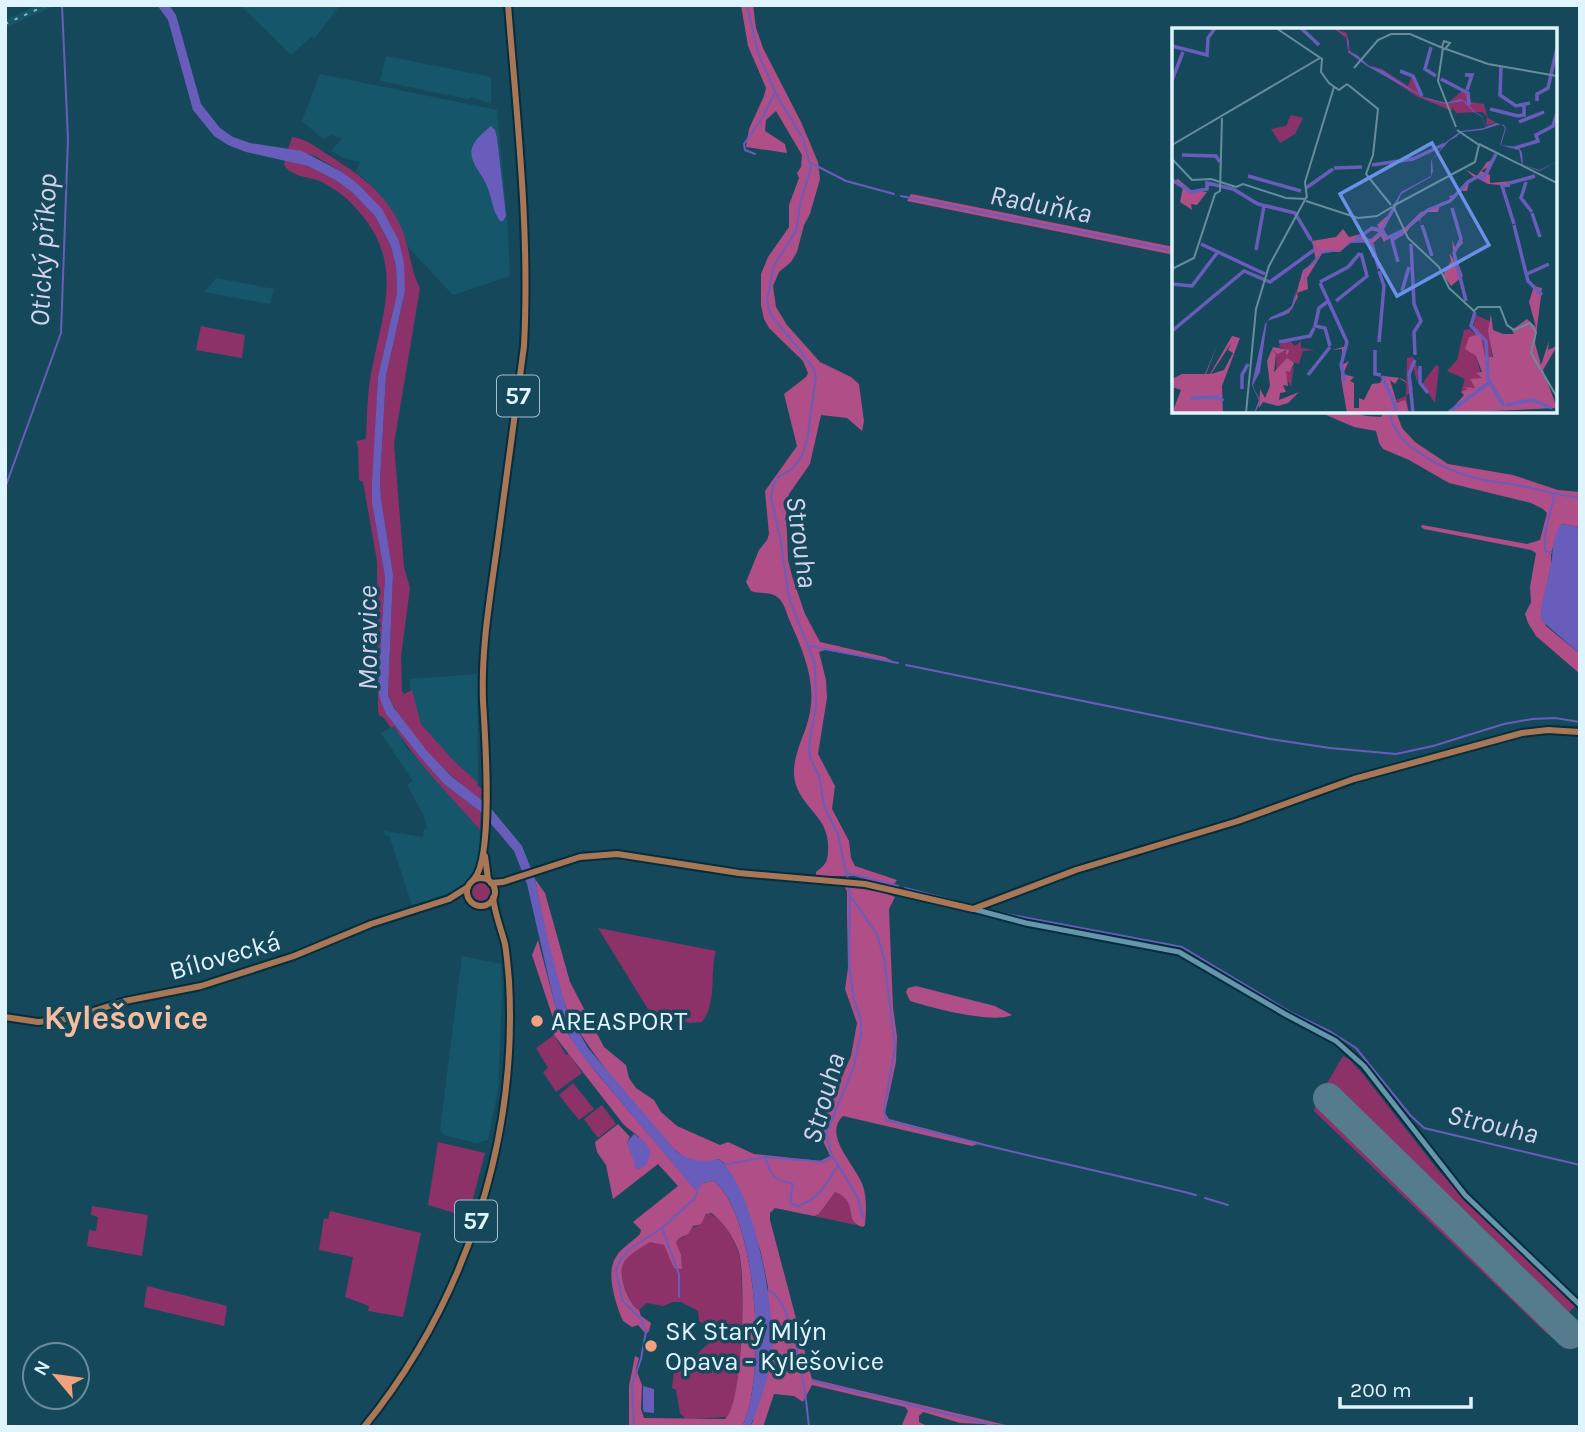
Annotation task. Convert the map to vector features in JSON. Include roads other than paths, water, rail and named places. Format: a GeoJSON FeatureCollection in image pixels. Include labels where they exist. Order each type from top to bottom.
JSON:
{"type":"FeatureCollection","features":[{"type":"Feature","properties":{"kind":"main road","name":"57"},"geometry":{"type":"LineString","coordinates":[[474,879],[480,871],[484,836],[485,644],[524,346],[527,296],[526,232],[509,5]]}},
{"type":"Feature","properties":{"kind":"main road"},"geometry":{"type":"LineString","coordinates":[[482,905],[492,888],[503,881],[585,856],[617,854],[737,873],[860,883],[972,909],[1076,870],[1238,821],[1366,775],[1522,733],[1548,730],[1580,733]]}},
{"type":"Feature","properties":{"kind":"main road","name":"57"},"geometry":{"type":"LineString","coordinates":[[364,1427],[403,1373],[434,1321],[459,1268],[482,1203],[498,1137],[507,1076],[509,999],[503,937],[484,836]]}},
{"type":"Feature","properties":{"kind":"main road"},"geometry":{"type":"LineString","coordinates":[[474,879],[481,878],[492,888]]}},
{"type":"Feature","properties":{"kind":"main road","name":"Bílovecká"},"geometry":{"type":"LineString","coordinates":[[5,1017],[38,1022],[68,1020],[125,1002],[194,987],[294,956],[370,924],[449,899],[468,887],[474,879]]}},
{"type":"Feature","properties":{"kind":"main road"},"geometry":{"type":"LineString","coordinates":[[468,887],[467,895],[470,901]]}},
{"type":"Feature","properties":{"kind":"main road","name":"Bílovecká"},"geometry":{"type":"LineString","coordinates":[[449,899],[482,905]]}},
{"type":"Feature","properties":{"kind":"main road","name":"57"},"geometry":{"type":"LineString","coordinates":[[482,905],[490,910],[499,925]]}},
{"type":"Feature","properties":{"kind":"street"},"geometry":{"type":"LineString","coordinates":[[998,917],[995,909],[999,900]]}},
{"type":"Feature","properties":{"kind":"street"},"geometry":{"type":"LineString","coordinates":[[972,909],[998,917],[1178,952],[1341,1044],[1364,1066],[1459,1188],[1580,1305]]}},
{"type":"Feature","properties":{"kind":"waterway","name":"Otický příkop"},"geometry":{"type":"LineString","coordinates":[[5,488],[61,333],[68,139],[62,5]]}},
{"type":"Feature","properties":{"kind":"waterway","name":"Strouha"},"geometry":{"type":"LineString","coordinates":[[747,5],[758,53],[776,94],[803,139],[811,168],[801,200],[796,231],[774,265],[767,300],[770,314],[813,368],[816,376],[807,440],[802,456],[792,469],[778,477],[771,498],[789,598],[815,664],[816,705],[809,746],[810,758],[819,776],[824,806],[838,834],[846,873],[898,886]]}},
{"type":"Feature","properties":{"kind":"waterway"},"geometry":{"type":"LineString","coordinates":[[755,154],[745,150],[744,144],[763,117],[774,94]]}},
{"type":"Feature","properties":{"kind":"waterway","name":"Raduňka"},"geometry":{"type":"LineString","coordinates":[[811,163],[846,181],[894,194]]}},
{"type":"Feature","properties":{"kind":"waterway","name":"Raduňka"},"geometry":{"type":"LineString","coordinates":[[901,196],[1172,251]]}},
{"type":"Feature","properties":{"kind":"waterway","name":"Raduňka"},"geometry":{"type":"LineString","coordinates":[[1390,413],[1400,436],[1438,464],[1479,479],[1580,498]]}},
{"type":"Feature","properties":{"kind":"waterway"},"geometry":{"type":"LineString","coordinates":[[1551,553],[1546,552],[1545,539],[1554,494]]}},
{"type":"Feature","properties":{"kind":"waterway"},"geometry":{"type":"LineString","coordinates":[[810,646],[898,663]]}},
{"type":"Feature","properties":{"kind":"waterway"},"geometry":{"type":"LineString","coordinates":[[906,665],[1270,739],[1396,754],[1433,746],[1504,724],[1532,719],[1555,718],[1580,722]]}},
{"type":"Feature","properties":{"kind":"waterway","name":"Strouha"},"geometry":{"type":"LineString","coordinates":[[723,1165],[765,1157],[825,1162],[832,1156],[826,1134],[853,1069],[861,1034],[861,1020],[854,1000],[849,964],[850,897],[847,873]]}},
{"type":"Feature","properties":{"kind":"waterway","name":"Strouha"},"geometry":{"type":"LineString","coordinates":[[905,888],[970,905]]}},
{"type":"Feature","properties":{"kind":"waterway"},"geometry":{"type":"LineString","coordinates":[[852,898],[877,934],[884,958],[895,1047],[884,1110],[886,1120],[1196,1195]]}},
{"type":"Feature","properties":{"kind":"waterway","name":"Strouha"},"geometry":{"type":"LineString","coordinates":[[1001,913],[1182,947],[1356,1048],[1410,1115],[1424,1128],[1580,1165]]}},
{"type":"Feature","properties":{"kind":"waterway"},"geometry":{"type":"LineString","coordinates":[[765,1158],[775,1177],[793,1184],[790,1203],[797,1206],[811,1200],[826,1184],[838,1165],[832,1156]]}},
{"type":"Feature","properties":{"kind":"waterway"},"geometry":{"type":"LineString","coordinates":[[838,1165],[858,1198],[863,1217]]}},
{"type":"Feature","properties":{"kind":"waterway","name":"Strouha"},"geometry":{"type":"LineString","coordinates":[[634,1427],[632,1385],[641,1359],[646,1331],[640,1318],[622,1300],[616,1270],[628,1250],[662,1228],[695,1198],[700,1184]]}},
{"type":"Feature","properties":{"kind":"waterway"},"geometry":{"type":"LineString","coordinates":[[1205,1198],[1228,1205]]}},
{"type":"Feature","properties":{"kind":"waterway"},"geometry":{"type":"LineString","coordinates":[[662,1228],[679,1274],[679,1297]]}},
{"type":"Feature","properties":{"kind":"waterway"},"geometry":{"type":"LineString","coordinates":[[769,1290],[778,1299],[793,1332],[809,1427]]}},
{"type":"Feature","properties":{"kind":"waterway"},"geometry":{"type":"LineString","coordinates":[[813,1381],[1000,1427]]}},
{"type":"Feature","properties":{"kind":"railway"},"geometry":{"type":"LineString","coordinates":[[5,24],[47,5]]}},
{"type":"Feature","properties":{"kind":"place","name":"AREASPORT"},"geometry":{"type":"Point","coordinates":[537,1021]}},
{"type":"Feature","properties":{"kind":"place","name":"SK Starý Mlýn Opava - Kylešovice"},"geometry":{"type":"Point","coordinates":[651,1346]}},
{"type":"Feature","properties":{"kind":"district","name":"Kylešovice"},"geometry":{"type":"Point","coordinates":[126,1018]}},
{"type":"Feature","properties":{"kind":"water label","name":"Moravice"},"geometry":{"type":"Point","coordinates":[367,638]}}]}
